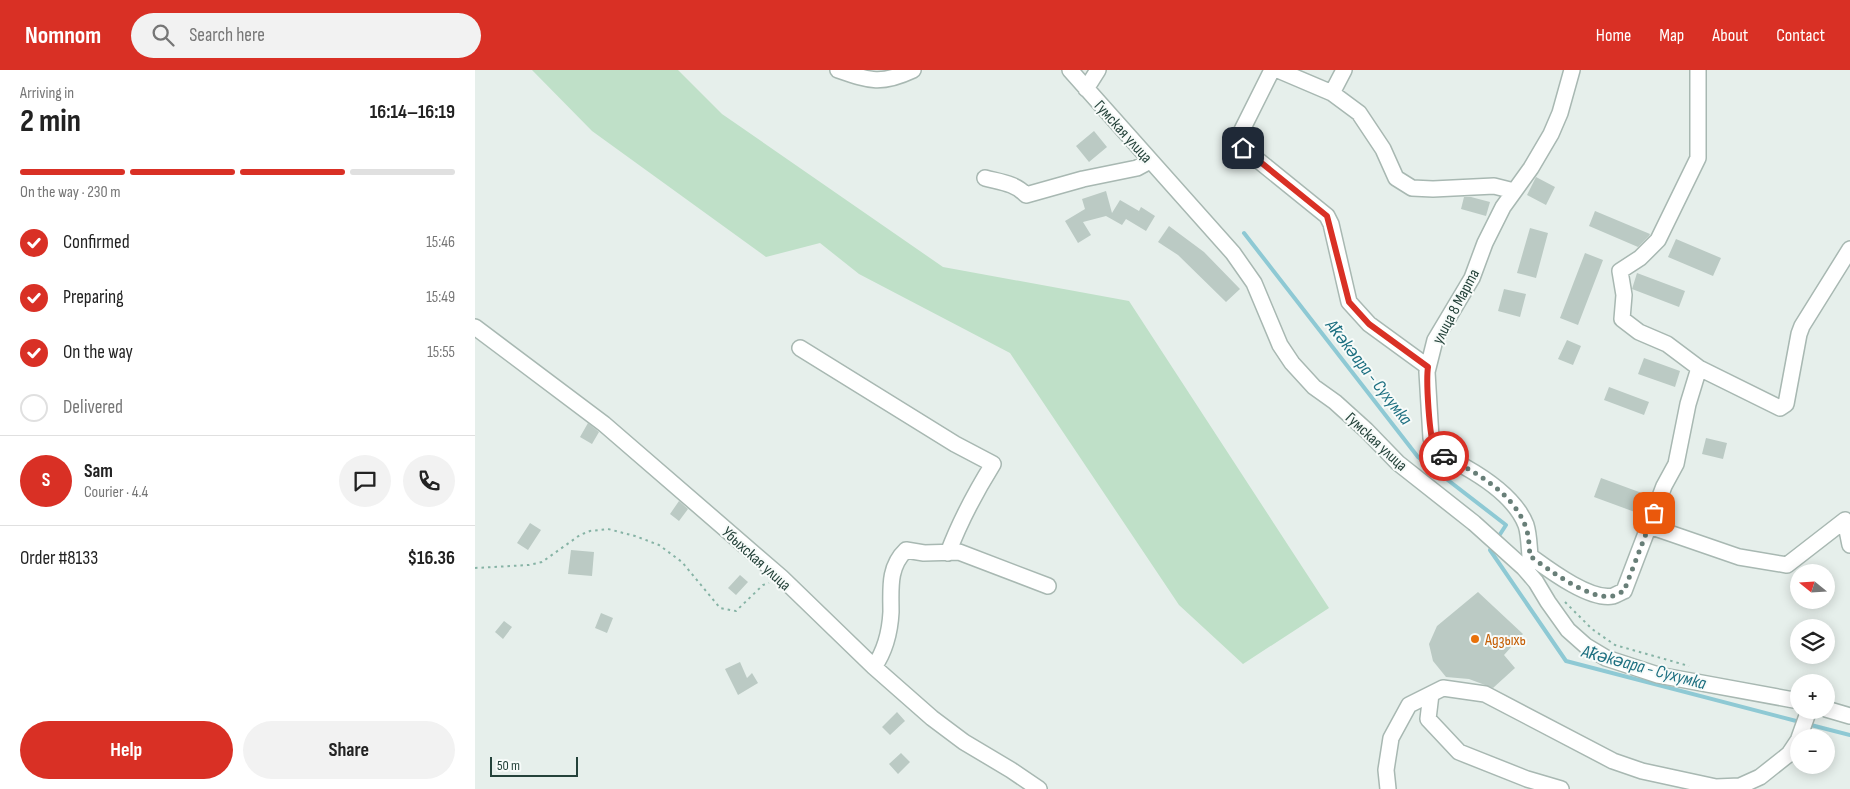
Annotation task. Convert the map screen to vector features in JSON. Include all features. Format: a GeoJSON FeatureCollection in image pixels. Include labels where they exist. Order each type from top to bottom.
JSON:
{"type":"FeatureCollection","features":[{"type":"Feature","properties":{"kind":"street"},"geometry":{"type":"LineString","coordinates":[[838,70],[868,80],[897,78],[913,70]]}},
{"type":"Feature","properties":{"kind":"street","name":"Гумская улица"},"geometry":{"type":"LineString","coordinates":[[1070,70],[1233,253],[1254,283],[1280,345],[1291,363],[1313,387],[1335,402],[1398,463],[1474,524],[1523,568],[1536,582],[1547,602],[1567,630],[1585,646],[1606,658],[1658,675],[1790,699]]}},
{"type":"Feature","properties":{"kind":"street"},"geometry":{"type":"LineString","coordinates":[[1086,90],[1098,70]]}},
{"type":"Feature","properties":{"kind":"street"},"geometry":{"type":"LineString","coordinates":[[1272,70],[1240,134],[1240,142],[1243,148],[1327,216],[1349,302],[1369,324],[1428,367]]}},
{"type":"Feature","properties":{"kind":"street"},"geometry":{"type":"LineString","coordinates":[[1279,70],[1332,93],[1359,113],[1383,149],[1396,178],[1403,184],[1420,190],[1494,186],[1514,192]]}},
{"type":"Feature","properties":{"kind":"street"},"geometry":{"type":"LineString","coordinates":[[1332,93],[1344,70]]}},
{"type":"Feature","properties":{"kind":"street","name":"улица 8 Марта"},"geometry":{"type":"LineString","coordinates":[[1572,70],[1560,113],[1551,134],[1503,206],[1493,225],[1472,278],[1435,340],[1428,367],[1427,382],[1431,438],[1435,448],[1441,454],[1465,466],[1506,497],[1526,525],[1530,556],[1578,587],[1599,595],[1613,596],[1624,591],[1649,526]]}},
{"type":"Feature","properties":{"kind":"street"},"geometry":{"type":"LineString","coordinates":[[1698,70],[1698,158],[1659,240],[1640,258],[1620,271],[1624,295],[1622,319],[1639,332],[1667,344],[1699,368],[1780,408],[1787,404],[1799,334],[1850,249]]}},
{"type":"Feature","properties":{"kind":"street"},"geometry":{"type":"LineString","coordinates":[[985,178],[1009,183],[1021,189],[1026,195],[1083,179],[1137,168],[1150,161]]}},
{"type":"Feature","properties":{"kind":"street","name":"Убыхская улица"},"geometry":{"type":"LineString","coordinates":[[475,327],[604,424],[781,577],[874,667],[932,718],[964,742],[1039,789]]}},
{"type":"Feature","properties":{"kind":"street"},"geometry":{"type":"LineString","coordinates":[[800,348],[955,444],[993,464],[974,494],[948,552]]}},
{"type":"Feature","properties":{"kind":"street"},"geometry":{"type":"LineString","coordinates":[[1699,368],[1688,404],[1676,464],[1664,486],[1649,526],[1739,557],[1787,565],[1845,520],[1850,545]]}},
{"type":"Feature","properties":{"kind":"street"},"geometry":{"type":"LineString","coordinates":[[874,667],[880,658],[888,634],[893,568],[898,558],[906,550],[924,553],[959,552],[1048,586]]}},
{"type":"Feature","properties":{"kind":"street"},"geometry":{"type":"LineString","coordinates":[[1388,789],[1386,770],[1391,738],[1409,705],[1443,688],[1485,694],[1613,760],[1642,771],[1716,787],[1740,786],[1760,777],[1790,752]]}},
{"type":"Feature","properties":{"kind":"street"},"geometry":{"type":"LineString","coordinates":[[1431,694],[1428,720],[1459,752],[1527,779],[1561,789]]}},
{"type":"Feature","properties":{"kind":"street"},"geometry":{"type":"LineString","coordinates":[[1835,712],[1850,716]]}},
{"type":"Feature","properties":{"kind":"path"},"geometry":{"type":"LineString","coordinates":[[475,568],[529,565],[542,562],[580,535],[590,531],[608,529],[659,544],[682,562],[720,608],[736,611],[763,585],[781,577]]}},
{"type":"Feature","properties":{"kind":"path"},"geometry":{"type":"LineString","coordinates":[[1565,601],[1592,629],[1615,645],[1696,668]]}},
{"type":"Feature","properties":{"kind":"green space"},"geometry":{"type":"Polygon","coordinates":[[[532,70],[678,70],[722,114],[943,267],[1129,301],[1329,608],[1243,664],[1179,605],[1010,353],[859,274],[820,243],[766,257],[592,131],[532,70]]]}},
{"type":"Feature","properties":{"kind":"building"},"geometry":{"type":"Polygon","coordinates":[[[1094,131],[1107,147],[1089,162],[1076,146],[1094,131]]]}},
{"type":"Feature","properties":{"kind":"building"},"geometry":{"type":"Polygon","coordinates":[[[1536,177],[1555,187],[1546,205],[1527,195],[1536,177]]]}},
{"type":"Feature","properties":{"kind":"building"},"geometry":{"type":"Polygon","coordinates":[[[1106,191],[1112,213],[1120,200],[1139,211],[1141,207],[1155,216],[1146,231],[1126,219],[1122,225],[1106,216],[1083,222],[1091,235],[1078,243],[1065,221],[1085,209],[1082,199],[1106,191]]]}},
{"type":"Feature","properties":{"kind":"building"},"geometry":{"type":"Polygon","coordinates":[[[1464,197],[1490,202],[1486,216],[1461,209],[1464,197]]]}},
{"type":"Feature","properties":{"kind":"building"},"geometry":{"type":"Polygon","coordinates":[[[1595,211],[1650,234],[1638,247],[1589,226],[1595,211]]]}},
{"type":"Feature","properties":{"kind":"building"},"geometry":{"type":"Polygon","coordinates":[[[1169,226],[1204,252],[1240,289],[1226,302],[1178,255],[1158,242],[1169,226]]]}},
{"type":"Feature","properties":{"kind":"building"},"geometry":{"type":"Polygon","coordinates":[[[1530,228],[1548,233],[1536,278],[1517,273],[1530,228]]]}},
{"type":"Feature","properties":{"kind":"building"},"geometry":{"type":"Polygon","coordinates":[[[1676,239],[1721,258],[1713,276],[1668,257],[1676,239]]]}},
{"type":"Feature","properties":{"kind":"building"},"geometry":{"type":"Polygon","coordinates":[[[1585,253],[1603,260],[1578,325],[1560,318],[1585,253]]]}},
{"type":"Feature","properties":{"kind":"building"},"geometry":{"type":"Polygon","coordinates":[[[1637,273],[1685,291],[1679,307],[1632,289],[1637,273]]]}},
{"type":"Feature","properties":{"kind":"building"},"geometry":{"type":"Polygon","coordinates":[[[1504,289],[1526,294],[1520,317],[1498,311],[1504,289]]]}},
{"type":"Feature","properties":{"kind":"building"},"geometry":{"type":"Polygon","coordinates":[[[1567,340],[1581,346],[1573,365],[1558,359],[1567,340]]]}},
{"type":"Feature","properties":{"kind":"building"},"geometry":{"type":"Polygon","coordinates":[[[1644,358],[1680,371],[1675,387],[1638,374],[1644,358]]]}},
{"type":"Feature","properties":{"kind":"building"},"geometry":{"type":"Polygon","coordinates":[[[1609,387],[1649,402],[1644,415],[1604,400],[1609,387]]]}},
{"type":"Feature","properties":{"kind":"building"},"geometry":{"type":"Polygon","coordinates":[[[588,423],[599,432],[592,444],[580,437],[588,423]]]}},
{"type":"Feature","properties":{"kind":"building"},"geometry":{"type":"Polygon","coordinates":[[[1706,438],[1727,443],[1723,459],[1702,454],[1706,438]]]}},
{"type":"Feature","properties":{"kind":"building"},"geometry":{"type":"Polygon","coordinates":[[[1601,478],[1650,496],[1643,515],[1594,497],[1601,478]]]}},
{"type":"Feature","properties":{"kind":"building"},"geometry":{"type":"Polygon","coordinates":[[[679,501],[688,509],[679,521],[670,514],[679,501]]]}},
{"type":"Feature","properties":{"kind":"building"},"geometry":{"type":"Polygon","coordinates":[[[530,523],[541,530],[528,550],[517,543],[530,523]]]}},
{"type":"Feature","properties":{"kind":"building"},"geometry":{"type":"Polygon","coordinates":[[[571,550],[594,552],[592,576],[568,574],[571,550]]]}},
{"type":"Feature","properties":{"kind":"building"},"geometry":{"type":"Polygon","coordinates":[[[740,575],[748,582],[736,595],[728,588],[740,575]]]}},
{"type":"Feature","properties":{"kind":"building","name":"Адзыхь"},"geometry":{"type":"Polygon","coordinates":[[[1478,592],[1523,634],[1504,655],[1515,668],[1493,688],[1469,679],[1446,677],[1433,661],[1429,644],[1437,626],[1478,592]]]}},
{"type":"Feature","properties":{"kind":"building"},"geometry":{"type":"Polygon","coordinates":[[[601,613],[613,618],[607,633],[595,628],[601,613]]]}},
{"type":"Feature","properties":{"kind":"building"},"geometry":{"type":"Polygon","coordinates":[[[504,621],[512,627],[503,639],[495,632],[504,621]]]}},
{"type":"Feature","properties":{"kind":"building"},"geometry":{"type":"Polygon","coordinates":[[[740,662],[747,678],[752,673],[758,683],[738,695],[725,669],[740,662]]]}},
{"type":"Feature","properties":{"kind":"building"},"geometry":{"type":"Polygon","coordinates":[[[897,712],[905,721],[890,735],[882,727],[897,712]]]}},
{"type":"Feature","properties":{"kind":"building"},"geometry":{"type":"Polygon","coordinates":[[[901,753],[910,762],[898,774],[889,764],[901,753]]]}},
{"type":"Feature","properties":{"kind":"waterway","name":"Аҟәкәара - Сухумка"},"geometry":{"type":"LineString","coordinates":[[1244,233],[1418,457],[1506,525],[1497,539]]}},
{"type":"Feature","properties":{"kind":"waterway","name":"Аҟәкәара - Сухумка"},"geometry":{"type":"LineString","coordinates":[[1493,545],[1490,550],[1566,661],[1800,722]]}},
{"type":"Feature","properties":{"kind":"waterway","name":"Аҟәкәара - Сухумка"},"geometry":{"type":"LineString","coordinates":[[1807,724],[1850,735]]}},
{"type":"Feature","properties":{"kind":"way so far"},"geometry":{"type":"LineString","coordinates":[[1444,456],[1465,466],[1506,497],[1526,525],[1530,556],[1578,587],[1599,595],[1613,596],[1624,591],[1654,513]]}},
{"type":"Feature","properties":{"kind":"place","name":"Адзыхь"},"geometry":{"type":"Point","coordinates":[1475,639]}},
{"type":"Feature","properties":{"kind":"route"},"geometry":{"type":"LineString","coordinates":[[1243,148],[1327,216],[1331,224],[1349,302],[1369,324],[1428,367],[1427,382],[1431,438],[1435,448],[1444,456]]}}]}
